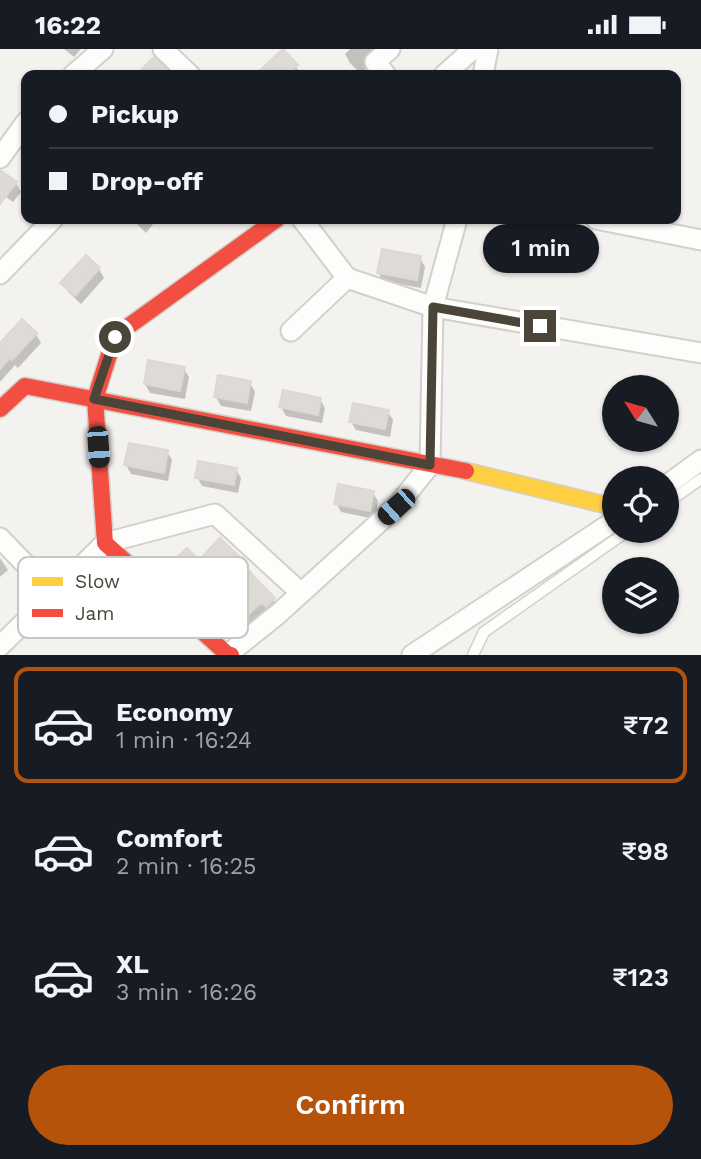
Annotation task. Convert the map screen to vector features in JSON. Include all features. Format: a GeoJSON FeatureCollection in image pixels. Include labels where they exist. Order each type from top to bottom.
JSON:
{"type":"FeatureCollection","features":[{"type":"Feature","properties":{"kind":"street"},"geometry":{"type":"LineString","coordinates":[[79,70],[103,49]]}},
{"type":"Feature","properties":{"kind":"street"},"geometry":{"type":"LineString","coordinates":[[163,49],[185,70]]}},
{"type":"Feature","properties":{"kind":"street"},"geometry":{"type":"LineString","coordinates":[[382,70],[375,62],[390,49]]}},
{"type":"Feature","properties":{"kind":"street"},"geometry":{"type":"LineString","coordinates":[[450,70],[473,49]]}},
{"type":"Feature","properties":{"kind":"street"},"geometry":{"type":"LineString","coordinates":[[484,70],[488,49]]}},
{"type":"Feature","properties":{"kind":"street"},"geometry":{"type":"LineString","coordinates":[[0,158],[21,129]]}},
{"type":"Feature","properties":{"kind":"street"},"geometry":{"type":"LineString","coordinates":[[0,274],[48,224]]}},
{"type":"Feature","properties":{"kind":"street"},"geometry":{"type":"LineString","coordinates":[[120,557],[105,543],[94,399],[115,337],[270,224]]}},
{"type":"Feature","properties":{"kind":"street"},"geometry":{"type":"LineString","coordinates":[[306,224],[347,278],[433,307],[701,353]]}},
{"type":"Feature","properties":{"kind":"street"},"geometry":{"type":"LineString","coordinates":[[209,638],[228,655],[396,507],[430,465],[433,307],[456,224]]}},
{"type":"Feature","properties":{"kind":"street"},"geometry":{"type":"LineString","coordinates":[[621,224],[701,240]]}},
{"type":"Feature","properties":{"kind":"street"},"geometry":{"type":"LineString","coordinates":[[292,331],[347,278]]}},
{"type":"Feature","properties":{"kind":"street"},"geometry":{"type":"LineString","coordinates":[[0,409],[25,386],[480,474],[602,504]]}},
{"type":"Feature","properties":{"kind":"street"},"geometry":{"type":"LineString","coordinates":[[679,476],[701,460]]}},
{"type":"Feature","properties":{"kind":"street"},"geometry":{"type":"LineString","coordinates":[[91,557],[105,543],[215,513],[301,593]]}},
{"type":"Feature","properties":{"kind":"street"},"geometry":{"type":"LineString","coordinates":[[412,655],[602,529]]}},
{"type":"Feature","properties":{"kind":"street"},"geometry":{"type":"LineString","coordinates":[[0,538],[18,557]]}},
{"type":"Feature","properties":{"kind":"street"},"geometry":{"type":"LineString","coordinates":[[0,646],[18,629]]}},
{"type":"Feature","properties":{"kind":"lane"},"geometry":{"type":"LineString","coordinates":[[679,495],[701,479]]}},
{"type":"Feature","properties":{"kind":"lane"},"geometry":{"type":"LineString","coordinates":[[473,655],[484,632],[611,543]]}},
{"type":"Feature","properties":{"kind":"building"},"geometry":{"type":"Polygon","coordinates":[[[283,49],[298,65],[292,70],[260,70],[283,49]]]}},
{"type":"Feature","properties":{"kind":"building"},"geometry":{"type":"Polygon","coordinates":[[[154,57],[168,70],[141,70],[154,57]]]}},
{"type":"Feature","properties":{"kind":"building"},"geometry":{"type":"Polygon","coordinates":[[[0,170],[17,182],[0,204],[0,170]]]}},
{"type":"Feature","properties":{"kind":"building"},"geometry":{"type":"Polygon","coordinates":[[[382,249],[421,256],[417,280],[377,273],[382,249]]]}},
{"type":"Feature","properties":{"kind":"building"},"geometry":{"type":"Polygon","coordinates":[[[86,255],[100,268],[75,296],[60,283],[86,255]]]}},
{"type":"Feature","properties":{"kind":"building"},"geometry":{"type":"Polygon","coordinates":[[[22,319],[37,333],[0,369],[0,343],[22,319]]]}},
{"type":"Feature","properties":{"kind":"building"},"geometry":{"type":"Polygon","coordinates":[[[148,360],[185,367],[180,391],[144,384],[148,360]]]}},
{"type":"Feature","properties":{"kind":"building"},"geometry":{"type":"Polygon","coordinates":[[[218,375],[251,381],[247,403],[214,397],[218,375]]]}},
{"type":"Feature","properties":{"kind":"building"},"geometry":{"type":"Polygon","coordinates":[[[283,390],[321,398],[318,415],[279,407],[283,390]]]}},
{"type":"Feature","properties":{"kind":"building"},"geometry":{"type":"Polygon","coordinates":[[[353,403],[389,410],[385,429],[349,422],[353,403]]]}},
{"type":"Feature","properties":{"kind":"building"},"geometry":{"type":"Polygon","coordinates":[[[129,443],[168,450],[164,473],[124,465],[129,443]]]}},
{"type":"Feature","properties":{"kind":"building"},"geometry":{"type":"Polygon","coordinates":[[[198,461],[237,468],[234,485],[195,478],[198,461]]]}},
{"type":"Feature","properties":{"kind":"building"},"geometry":{"type":"Polygon","coordinates":[[[338,484],[374,491],[370,511],[334,504],[338,484]]]}},
{"type":"Feature","properties":{"kind":"building"},"geometry":{"type":"Polygon","coordinates":[[[220,538],[240,557],[202,557],[220,538]]]}},
{"type":"Feature","properties":{"kind":"building"},"geometry":{"type":"Polygon","coordinates":[[[187,548],[196,557],[177,557],[187,548]]]}},
{"type":"Feature","properties":{"kind":"building"},"geometry":{"type":"Polygon","coordinates":[[[248,571],[275,598],[266,607],[262,603],[248,615],[248,571]]]}},
{"type":"Feature","properties":{"kind":"traffic: slow"},"geometry":{"type":"LineString","coordinates":[[466,471],[602,504]]}},
{"type":"Feature","properties":{"kind":"traffic: jam"},"geometry":{"type":"LineString","coordinates":[[120,557],[105,543],[95,399],[115,336],[270,224]]}},
{"type":"Feature","properties":{"kind":"traffic: jam"},"geometry":{"type":"LineString","coordinates":[[0,409],[25,386],[466,471]]}},
{"type":"Feature","properties":{"kind":"traffic: jam"},"geometry":{"type":"LineString","coordinates":[[209,638],[231,655]]}},
{"type":"Feature","properties":{"kind":"route"},"geometry":{"type":"LineString","coordinates":[[115,337],[94,399],[430,465],[433,307],[540,326]]}}]}
